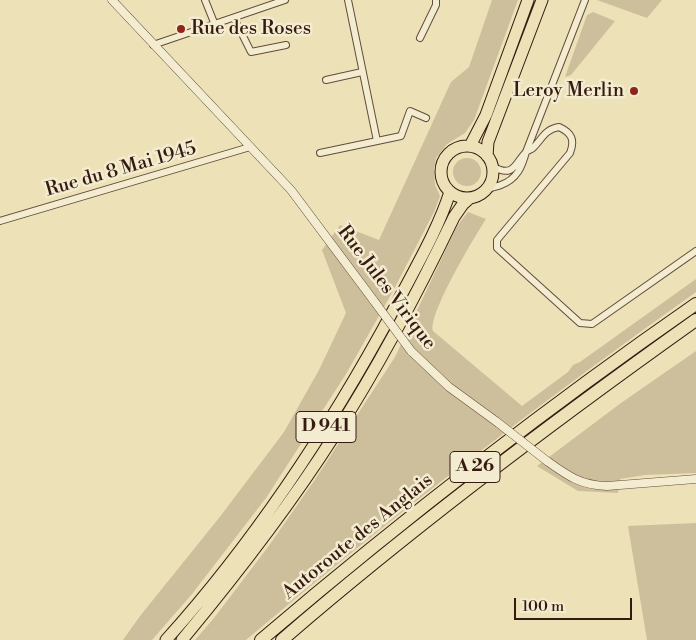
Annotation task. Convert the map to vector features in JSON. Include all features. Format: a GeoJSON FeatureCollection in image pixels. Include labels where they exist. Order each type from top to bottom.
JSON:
{"type":"FeatureCollection","features":[{"type":"Feature","properties":{"kind":"highway"},"geometry":{"type":"LineString","coordinates":[[470,146],[486,115],[528,0]]}},
{"type":"Feature","properties":{"kind":"highway"},"geometry":{"type":"LineString","coordinates":[[490,161],[476,148],[470,146],[454,150],[443,162],[441,170],[445,186],[450,192],[463,198],[470,198],[486,190],[491,183],[493,175],[488,142],[542,0]]}},
{"type":"Feature","properties":{"kind":"highway","name":"D 941"},"geometry":{"type":"LineString","coordinates":[[166,640],[219,576],[268,512],[324,430],[373,348],[419,262],[450,192]]}},
{"type":"Feature","properties":{"kind":"highway","name":"D 941"},"geometry":{"type":"LineString","coordinates":[[182,640],[228,585],[334,437],[382,356],[454,217],[470,198]]}},
{"type":"Feature","properties":{"kind":"highway","name":"Autoroute des Anglais"},"geometry":{"type":"LineString","coordinates":[[261,640],[418,511],[559,402],[696,304]]}},
{"type":"Feature","properties":{"kind":"highway","name":"Autoroute des Anglais"},"geometry":{"type":"LineString","coordinates":[[282,640],[437,513],[569,412],[696,320]]}},
{"type":"Feature","properties":{"kind":"street","name":"Rue Jules Virique"},"geometry":{"type":"LineString","coordinates":[[112,0],[291,190],[411,351],[449,386],[547,460],[582,483],[593,486],[607,486],[696,479]]}},
{"type":"Feature","properties":{"kind":"street"},"geometry":{"type":"LineString","coordinates":[[205,0],[215,25]]}},
{"type":"Feature","properties":{"kind":"street"},"geometry":{"type":"LineString","coordinates":[[153,45],[283,0]]}},
{"type":"Feature","properties":{"kind":"street"},"geometry":{"type":"LineString","coordinates":[[348,0],[377,141]]}},
{"type":"Feature","properties":{"kind":"street"},"geometry":{"type":"LineString","coordinates":[[420,38],[436,5],[436,0]]}},
{"type":"Feature","properties":{"kind":"street"},"geometry":{"type":"LineString","coordinates":[[486,190],[510,182],[522,166],[585,0]]}},
{"type":"Feature","properties":{"kind":"street"},"geometry":{"type":"LineString","coordinates":[[234,18],[251,52],[286,45]]}},
{"type":"Feature","properties":{"kind":"street"},"geometry":{"type":"LineString","coordinates":[[326,80],[362,72]]}},
{"type":"Feature","properties":{"kind":"street"},"geometry":{"type":"LineString","coordinates":[[320,153],[401,136],[410,111],[426,118]]}},
{"type":"Feature","properties":{"kind":"street"},"geometry":{"type":"LineString","coordinates":[[490,161],[498,170],[506,171],[513,169],[526,152],[532,149],[542,136],[552,128],[559,127],[570,134],[573,141],[570,153],[497,240],[497,248],[580,324],[592,324],[696,251]]}},
{"type":"Feature","properties":{"kind":"street","name":"Rue du 8 Mai 1945"},"geometry":{"type":"LineString","coordinates":[[0,221],[250,147]]}},
{"type":"Feature","properties":{"kind":"shaded area"},"geometry":{"type":"Polygon","coordinates":[[[492,0],[518,0],[474,120],[465,133],[447,144],[436,158],[434,170],[435,185],[440,196],[434,212],[393,291],[346,374],[266,498],[192,594],[152,640],[123,640],[284,432],[319,370],[346,313],[322,250],[340,225],[379,240],[451,82],[469,67],[492,0]]]}},
{"type":"Feature","properties":{"kind":"shaded area"},"geometry":{"type":"Polygon","coordinates":[[[597,0],[662,0],[647,18],[597,0]]]}},
{"type":"Feature","properties":{"kind":"shaded area"},"geometry":{"type":"Polygon","coordinates":[[[593,12],[615,21],[571,75],[565,77],[587,15],[593,12]]]}},
{"type":"Feature","properties":{"kind":"shaded area"},"geometry":{"type":"Polygon","coordinates":[[[467,158],[477,162],[481,172],[477,182],[467,186],[457,182],[453,172],[457,162],[467,158]]]}},
{"type":"Feature","properties":{"kind":"shaded area"},"geometry":{"type":"Polygon","coordinates":[[[468,212],[486,219],[463,257],[445,293],[433,322],[433,331],[522,406],[568,372],[573,365],[580,362],[696,279],[696,292],[581,375],[467,461],[246,640],[195,640],[268,547],[314,481],[395,357],[457,226],[468,212]]]}},
{"type":"Feature","properties":{"kind":"shaded area"},"geometry":{"type":"Polygon","coordinates":[[[696,351],[696,473],[645,475],[620,479],[618,493],[578,491],[537,466],[621,403],[696,351]]]}},
{"type":"Feature","properties":{"kind":"shaded area"},"geometry":{"type":"Polygon","coordinates":[[[696,523],[696,640],[647,640],[628,526],[696,523]]]}},
{"type":"Feature","properties":{"kind":"place","name":"Rue des Roses"},"geometry":{"type":"Point","coordinates":[181,29]}},
{"type":"Feature","properties":{"kind":"place","name":"Leroy Merlin"},"geometry":{"type":"Point","coordinates":[634,91]}}]}
